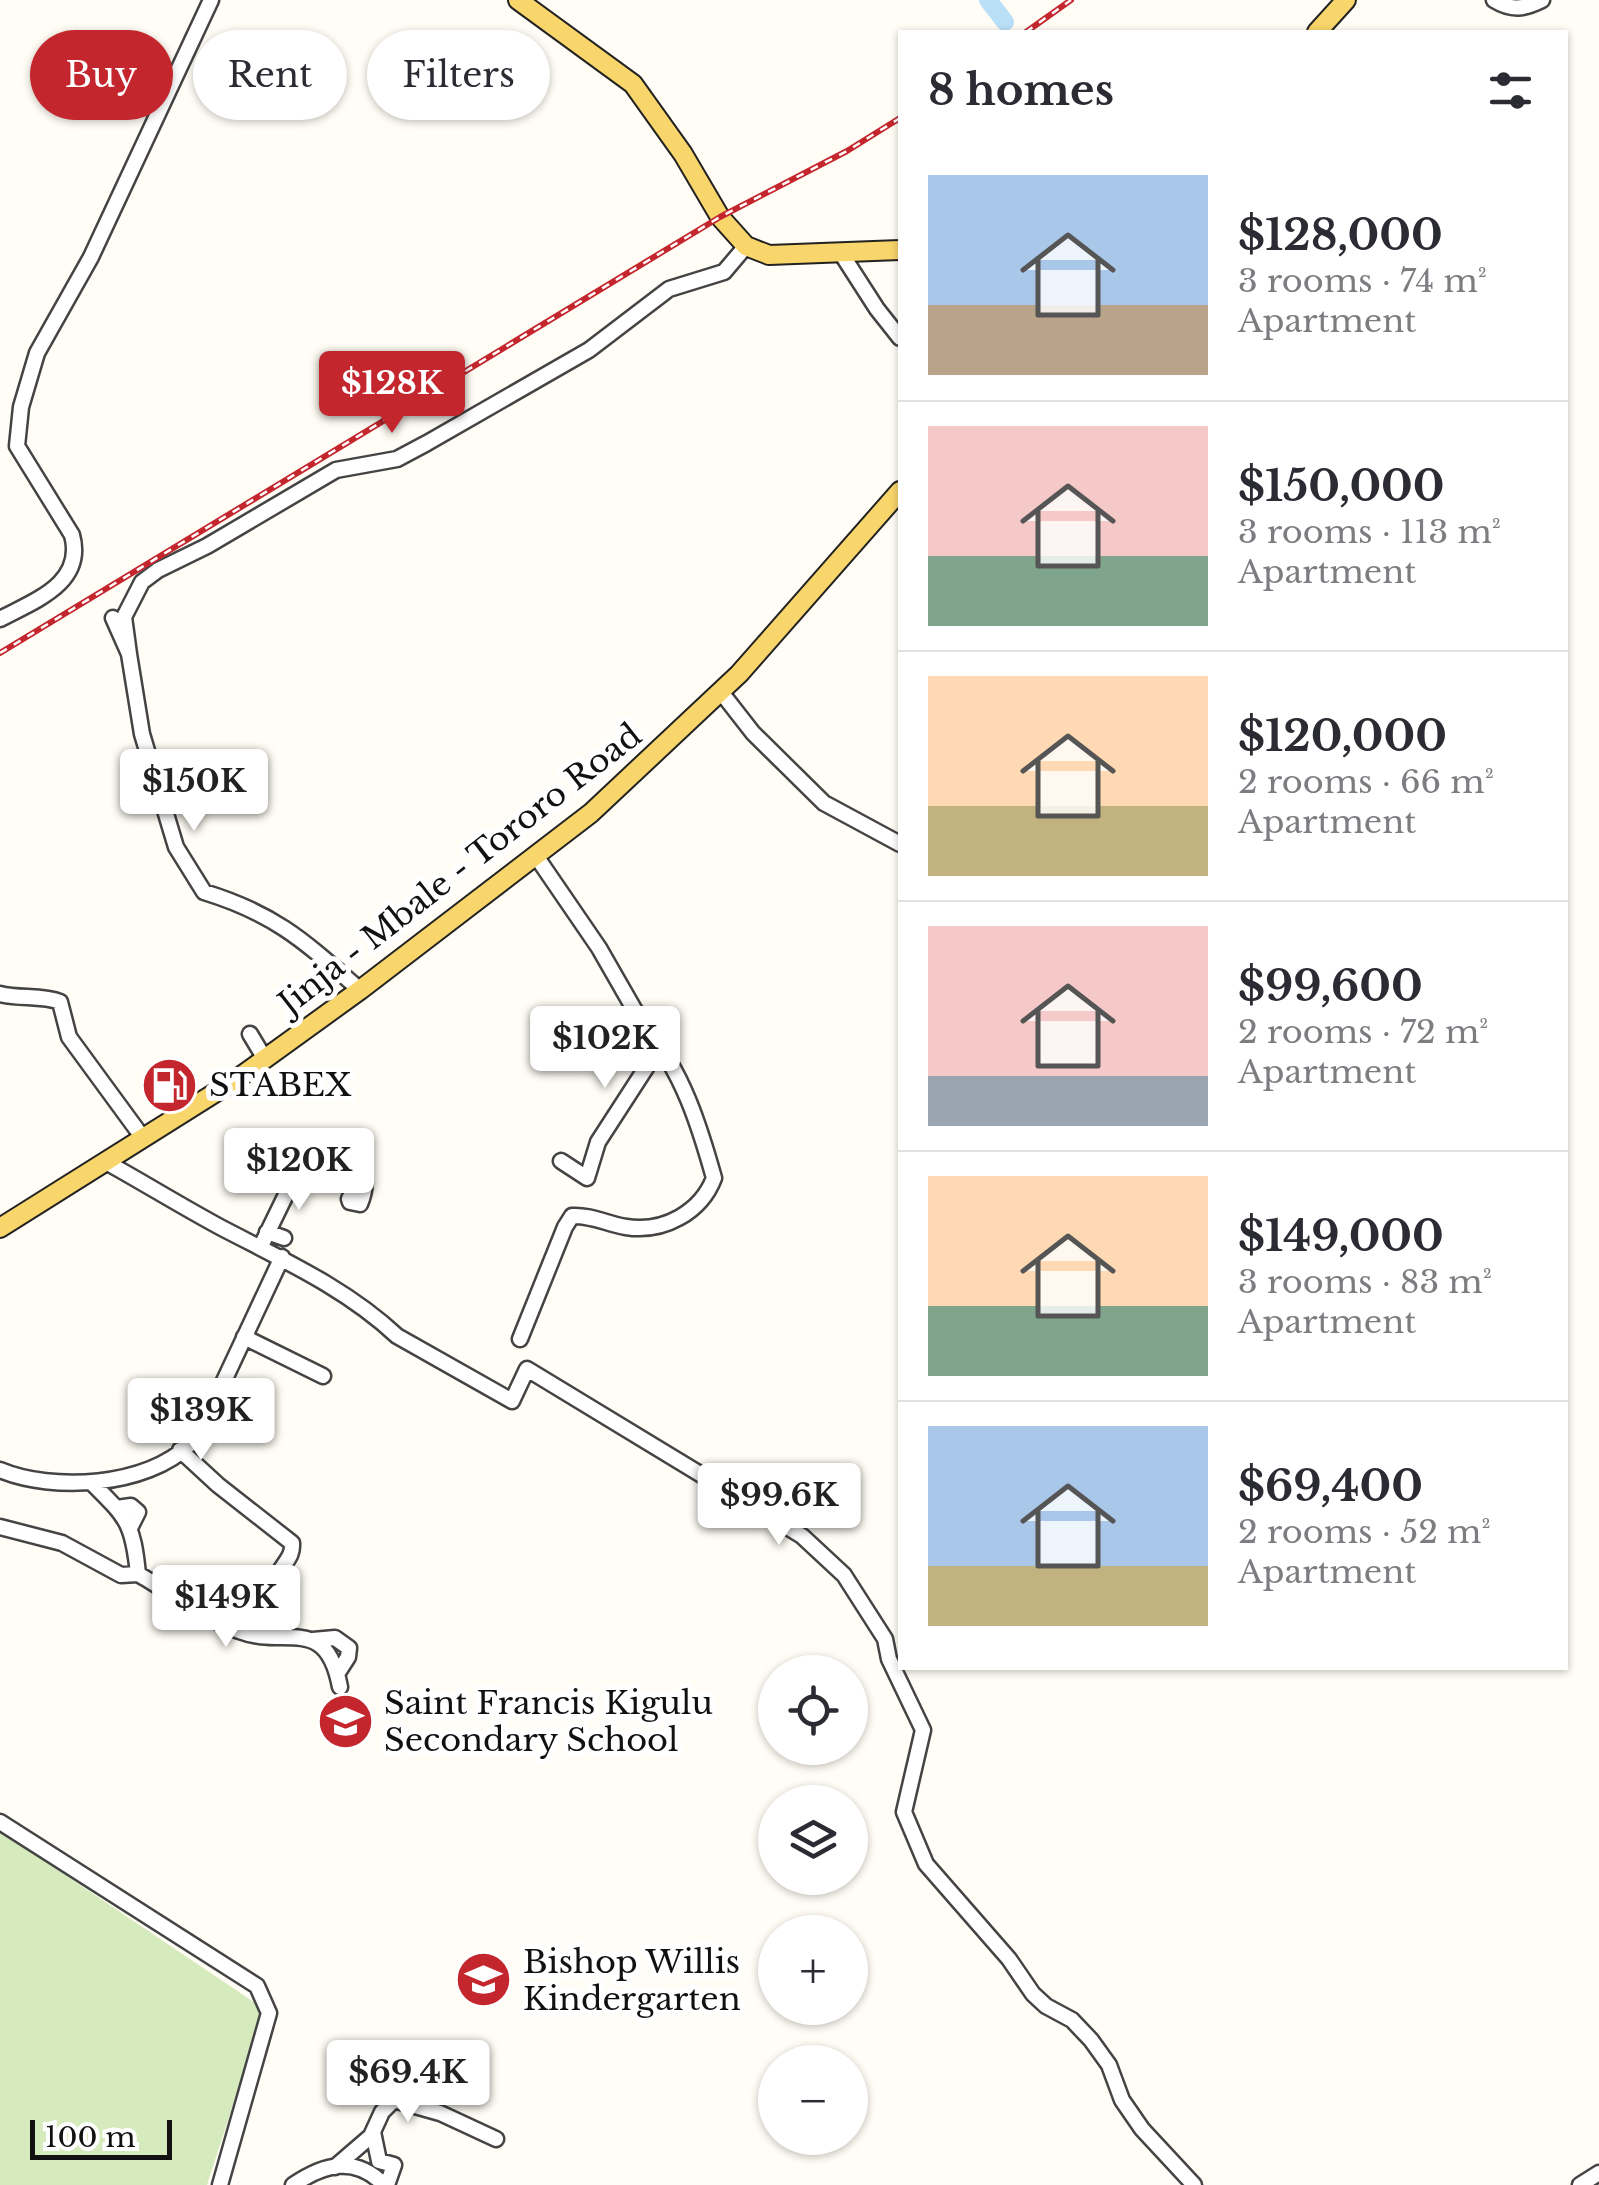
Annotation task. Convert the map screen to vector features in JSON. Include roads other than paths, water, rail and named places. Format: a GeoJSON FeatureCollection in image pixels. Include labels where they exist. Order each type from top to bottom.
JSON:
{"type":"FeatureCollection","features":[{"type":"Feature","properties":{"kind":"main road"},"geometry":{"type":"LineString","coordinates":[[518,0],[632,84],[676,142],[720,217],[746,246],[769,255],[898,250]]}},
{"type":"Feature","properties":{"kind":"main road"},"geometry":{"type":"LineString","coordinates":[[1319,30],[1346,0]]}},
{"type":"Feature","properties":{"kind":"main road","name":"Jinja - Mbale - Tororo Road"},"geometry":{"type":"LineString","coordinates":[[0,1228],[265,1059],[536,856],[623,785],[721,692],[898,492]]}},
{"type":"Feature","properties":{"kind":"street"},"geometry":{"type":"LineString","coordinates":[[0,619],[51,591],[74,564],[76,549],[72,535],[17,446],[21,408],[37,352],[91,257],[211,0]]}},
{"type":"Feature","properties":{"kind":"street"},"geometry":{"type":"LineString","coordinates":[[1494,0],[1513,8],[1526,8],[1542,0]]}},
{"type":"Feature","properties":{"kind":"street"},"geometry":{"type":"LineString","coordinates":[[360,990],[291,930],[246,905],[204,892],[176,848],[142,734],[124,616],[142,582],[158,570],[207,546],[336,470],[397,458],[428,443],[589,350],[670,290],[724,272],[746,246]]}},
{"type":"Feature","properties":{"kind":"street"},"geometry":{"type":"LineString","coordinates":[[841,253],[898,335]]}},
{"type":"Feature","properties":{"kind":"street"},"geometry":{"type":"LineString","coordinates":[[113,618],[129,654]]}},
{"type":"Feature","properties":{"kind":"street"},"geometry":{"type":"LineString","coordinates":[[721,692],[753,734],[824,803],[898,843]]}},
{"type":"Feature","properties":{"kind":"street"},"geometry":{"type":"LineString","coordinates":[[520,1339],[572,1216],[630,1228],[665,1224],[689,1213],[708,1194],[714,1178],[703,1136],[656,1040],[536,856]]}},
{"type":"Feature","properties":{"kind":"street"},"geometry":{"type":"LineString","coordinates":[[0,994],[21,999],[54,998],[60,1002],[69,1037],[144,1138]]}},
{"type":"Feature","properties":{"kind":"street"},"geometry":{"type":"LineString","coordinates":[[250,1034],[265,1059]]}},
{"type":"Feature","properties":{"kind":"street"},"geometry":{"type":"LineString","coordinates":[[560,1161],[587,1178],[598,1142],[653,1058],[656,1040]]}},
{"type":"Feature","properties":{"kind":"street"},"geometry":{"type":"LineString","coordinates":[[264,1240],[297,1172],[344,1160],[360,1164],[364,1172]]}},
{"type":"Feature","properties":{"kind":"street"},"geometry":{"type":"LineString","coordinates":[[106,1162],[264,1240],[282,1257],[382,1321],[397,1336],[512,1402],[526,1369],[802,1536],[844,1574],[885,1638],[889,1659],[924,1730],[904,1812],[926,1864],[1009,1959],[1033,1994],[1072,2020],[1091,2040],[1109,2065],[1122,2100],[1142,2129],[1194,2185]]}},
{"type":"Feature","properties":{"kind":"street"},"geometry":{"type":"LineString","coordinates":[[264,1240],[284,1238]]}},
{"type":"Feature","properties":{"kind":"street"},"geometry":{"type":"LineString","coordinates":[[0,1470],[25,1480],[92,1482],[122,1478],[168,1460],[191,1443],[282,1257]]}},
{"type":"Feature","properties":{"kind":"street"},"geometry":{"type":"LineString","coordinates":[[244,1336],[324,1376]]}},
{"type":"Feature","properties":{"kind":"street"},"geometry":{"type":"LineString","coordinates":[[180,1450],[292,1543],[271,1597],[270,1615],[286,1635]]}},
{"type":"Feature","properties":{"kind":"street"},"geometry":{"type":"LineString","coordinates":[[92,1482],[130,1528],[138,1574]]}},
{"type":"Feature","properties":{"kind":"street"},"geometry":{"type":"LineString","coordinates":[[0,1527],[62,1543],[121,1575],[138,1574],[240,1632],[313,1640],[335,1638],[349,1648],[339,1681],[324,1650],[313,1640]]}},
{"type":"Feature","properties":{"kind":"street"},"geometry":{"type":"LineString","coordinates":[[0,1822],[257,1986],[265,1998],[269,2014],[220,2185]]}},
{"type":"Feature","properties":{"kind":"street"},"geometry":{"type":"LineString","coordinates":[[334,2167],[373,2132],[382,2112],[394,2100],[440,2113],[496,2139]]}},
{"type":"Feature","properties":{"kind":"street"},"geometry":{"type":"LineString","coordinates":[[292,2185],[315,2170],[334,2167],[366,2169],[386,2185],[394,2165],[379,2161],[373,2132]]}},
{"type":"Feature","properties":{"kind":"street"},"geometry":{"type":"LineString","coordinates":[[1580,2185],[1599,2173]]}},
{"type":"Feature","properties":{"kind":"waterway"},"geometry":{"type":"LineString","coordinates":[[988,0],[1005,22]]}},
{"type":"Feature","properties":{"kind":"railway"},"geometry":{"type":"LineString","coordinates":[[1029,30],[1071,0]]}},
{"type":"Feature","properties":{"kind":"railway"},"geometry":{"type":"LineString","coordinates":[[0,653],[720,217],[847,151],[898,119]]}},
{"type":"Feature","properties":{"kind":"place","name":"STABEX"},"geometry":{"type":"Point","coordinates":[170,1085]}},
{"type":"Feature","properties":{"kind":"place","name":"Saint Francis Kigulu Secondary School"},"geometry":{"type":"Point","coordinates":[345,1721]}},
{"type":"Feature","properties":{"kind":"place","name":"Bishop Willis Kindergarten"},"geometry":{"type":"Point","coordinates":[484,1980]}}]}
